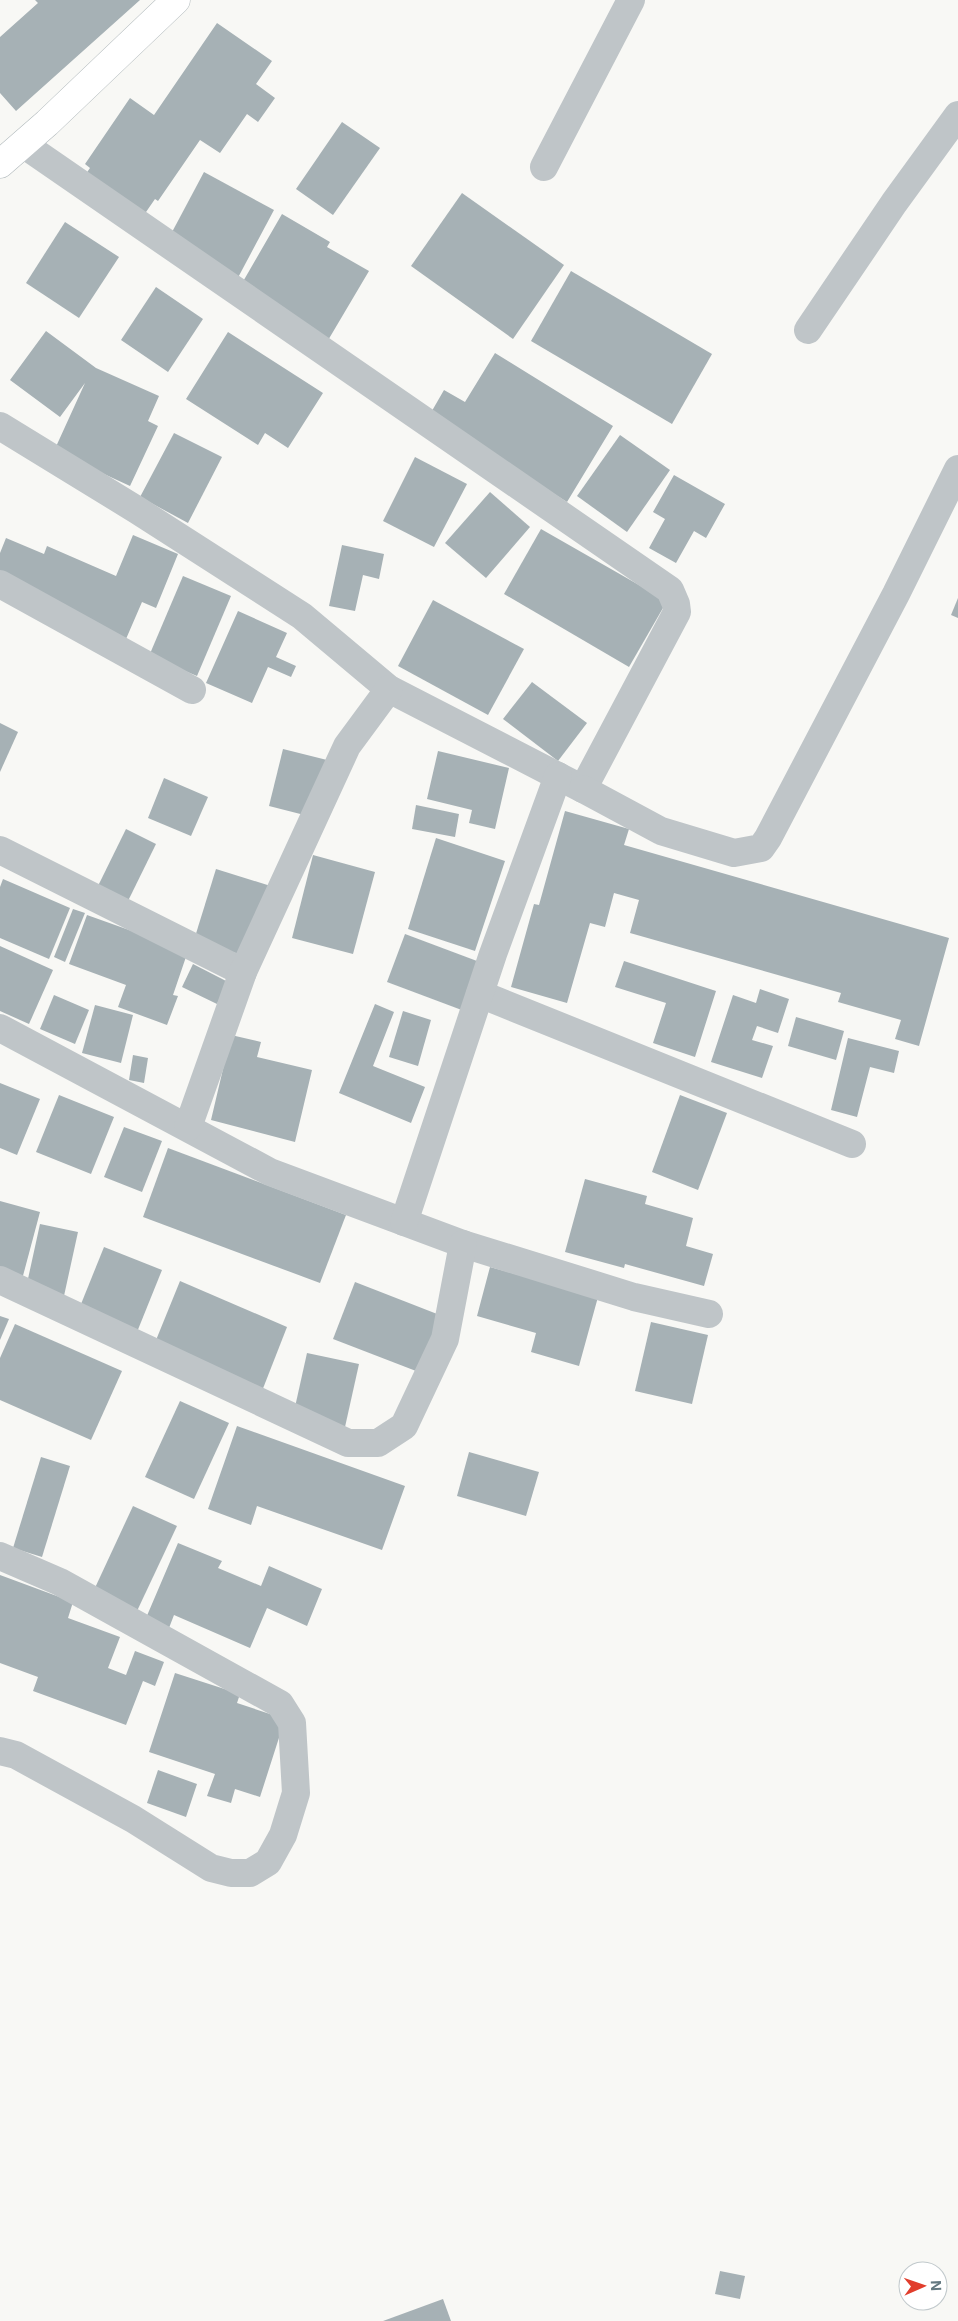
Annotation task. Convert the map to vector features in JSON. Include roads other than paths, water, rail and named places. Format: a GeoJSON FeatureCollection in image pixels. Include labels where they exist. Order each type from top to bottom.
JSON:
{"type":"FeatureCollection","features":[{"type":"Feature","properties":{"kind":"street"},"geometry":{"type":"LineString","coordinates":[[0,164],[176,0]]}},
{"type":"Feature","properties":{"kind":"street"},"geometry":{"type":"LineString","coordinates":[[544,167],[631,0]]}},
{"type":"Feature","properties":{"kind":"street"},"geometry":{"type":"LineString","coordinates":[[808,330],[894,202],[958,115]]}},
{"type":"Feature","properties":{"kind":"street"},"geometry":{"type":"LineString","coordinates":[[22,144],[670,590],[677,612],[583,789]]}},
{"type":"Feature","properties":{"kind":"street"},"geometry":{"type":"LineString","coordinates":[[0,426],[137,510],[302,616],[389,689],[662,831],[734,853],[761,848],[773,830],[896,594],[958,469]]}},
{"type":"Feature","properties":{"kind":"street"},"geometry":{"type":"LineString","coordinates":[[0,584],[192,690]]}},
{"type":"Feature","properties":{"kind":"street"},"geometry":{"type":"LineString","coordinates":[[188,1127],[243,972],[347,746],[389,689]]}},
{"type":"Feature","properties":{"kind":"street"},"geometry":{"type":"LineString","coordinates":[[404,1222],[480,994],[558,776]]}},
{"type":"Feature","properties":{"kind":"street"},"geometry":{"type":"LineString","coordinates":[[0,850],[243,972]]}},
{"type":"Feature","properties":{"kind":"street"},"geometry":{"type":"LineString","coordinates":[[480,994],[852,1144]]}},
{"type":"Feature","properties":{"kind":"street"},"geometry":{"type":"LineString","coordinates":[[0,1028],[270,1172],[463,1244],[634,1297],[709,1314]]}},
{"type":"Feature","properties":{"kind":"street"},"geometry":{"type":"LineString","coordinates":[[0,1280],[348,1443],[378,1443],[404,1426],[445,1339],[463,1244]]}},
{"type":"Feature","properties":{"kind":"street"},"geometry":{"type":"LineString","coordinates":[[0,1556],[60,1582],[280,1704],[292,1723],[296,1794],[283,1835],[268,1862],[250,1873],[231,1873],[210,1868],[133,1819],[16,1755],[0,1752]]}}]}
